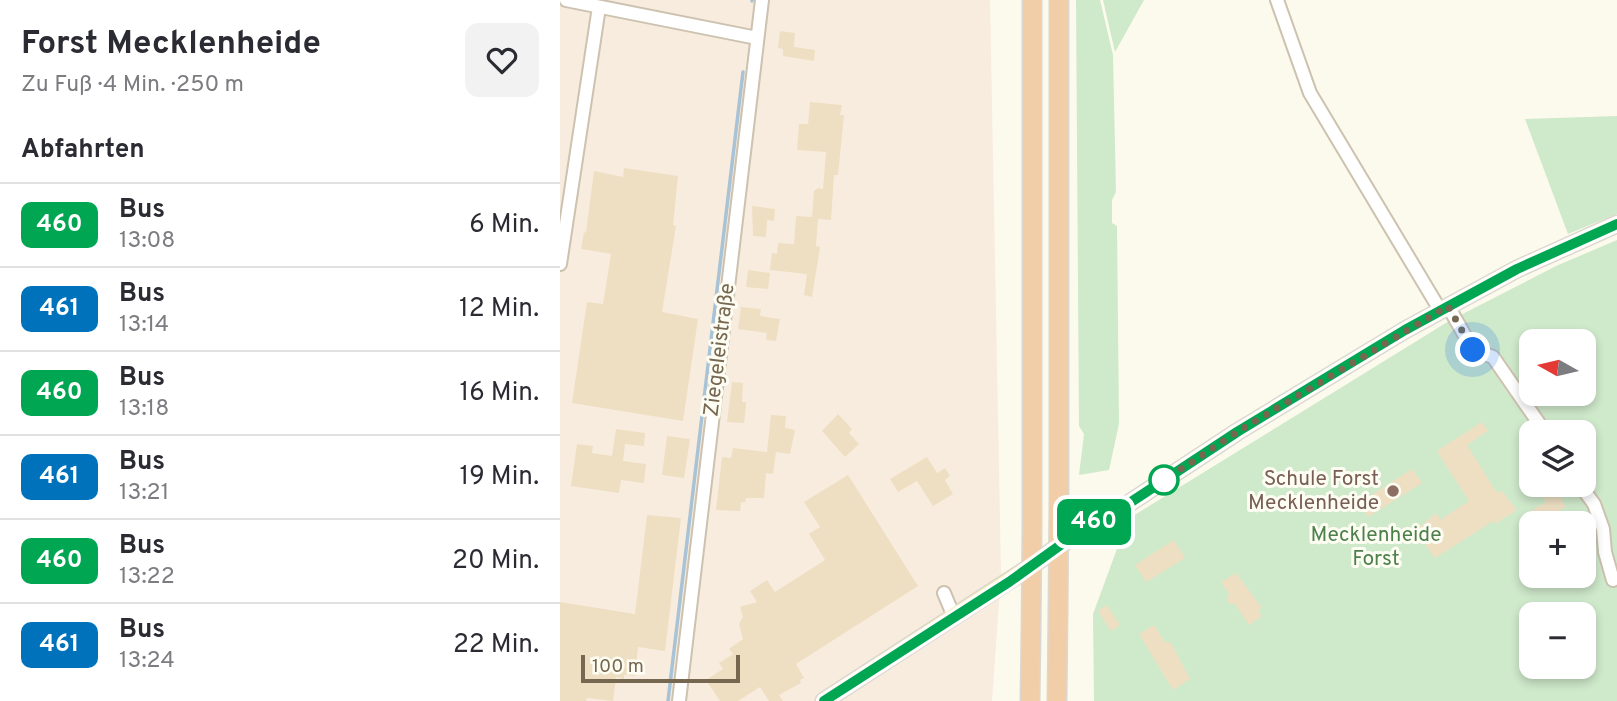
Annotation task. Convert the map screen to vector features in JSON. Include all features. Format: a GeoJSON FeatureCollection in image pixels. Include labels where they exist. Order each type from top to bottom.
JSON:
{"type":"FeatureCollection","features":[{"type":"Feature","properties":{"kind":"highway"},"geometry":{"type":"LineString","coordinates":[[1030,701],[1032,0]]}},
{"type":"Feature","properties":{"kind":"highway"},"geometry":{"type":"LineString","coordinates":[[1057,701],[1059,0]]}},
{"type":"Feature","properties":{"kind":"main road"},"geometry":{"type":"LineString","coordinates":[[824,701],[1080,531],[1128,504],[1237,432],[1444,308],[1517,269],[1617,225]]}},
{"type":"Feature","properties":{"kind":"street"},"geometry":{"type":"LineString","coordinates":[[566,0],[757,38]]}},
{"type":"Feature","properties":{"kind":"street","name":"Ziegeleistraße"},"geometry":{"type":"LineString","coordinates":[[679,701],[762,0]]}},
{"type":"Feature","properties":{"kind":"street"},"geometry":{"type":"LineString","coordinates":[[1277,0],[1310,93],[1473,350],[1493,357],[1537,420]]}},
{"type":"Feature","properties":{"kind":"street"},"geometry":{"type":"LineString","coordinates":[[560,264],[599,7]]}},
{"type":"Feature","properties":{"kind":"street"},"geometry":{"type":"LineString","coordinates":[[1589,497],[1603,529],[1605,552],[1613,580]]}},
{"type":"Feature","properties":{"kind":"street"},"geometry":{"type":"LineString","coordinates":[[944,593],[954,617]]}},
{"type":"Feature","properties":{"kind":"shaded area"},"geometry":{"type":"Polygon","coordinates":[[[560,0],[990,0],[1001,574],[992,701],[560,701],[560,0]]]}},
{"type":"Feature","properties":{"kind":"green space"},"geometry":{"type":"Polygon","coordinates":[[[1076,0],[1100,0],[1113,55],[1116,192],[1112,200],[1112,223],[1117,226],[1119,424],[1109,470],[1079,475],[1084,434],[1079,426],[1076,0]]]}},
{"type":"Feature","properties":{"kind":"green space"},"geometry":{"type":"Polygon","coordinates":[[[1103,0],[1144,0],[1115,52],[1103,0]]]}},
{"type":"Feature","properties":{"kind":"green space"},"geometry":{"type":"Polygon","coordinates":[[[1617,116],[1617,214],[1568,234],[1525,119],[1617,116]]]}},
{"type":"Feature","properties":{"kind":"green space","name":"Mecklenheide Forst"},"geometry":{"type":"Polygon","coordinates":[[[1617,240],[1617,701],[1094,701],[1093,614],[1128,519],[1449,321],[1556,266],[1617,240]]]}},
{"type":"Feature","properties":{"kind":"building"},"geometry":{"type":"Polygon","coordinates":[[[780,31],[795,33],[794,47],[815,50],[814,61],[783,56],[783,49],[778,48],[780,31]]]}},
{"type":"Feature","properties":{"kind":"building"},"geometry":{"type":"Polygon","coordinates":[[[810,102],[842,105],[840,115],[844,115],[838,175],[834,175],[831,220],[818,219],[816,246],[820,247],[812,297],[804,295],[807,274],[770,270],[772,253],[777,254],[778,243],[794,244],[796,216],[812,217],[814,191],[823,189],[826,152],[797,150],[799,124],[808,124],[810,102]]]}},
{"type":"Feature","properties":{"kind":"building"},"geometry":{"type":"Polygon","coordinates":[[[624,168],[678,176],[673,225],[676,226],[662,312],[698,319],[683,421],[572,403],[587,302],[603,304],[611,254],[581,249],[586,232],[594,171],[623,177],[624,168]]]}},
{"type":"Feature","properties":{"kind":"building"},"geometry":{"type":"Polygon","coordinates":[[[752,206],[775,209],[774,221],[767,220],[766,237],[753,236],[752,206]]]}},
{"type":"Feature","properties":{"kind":"building"},"geometry":{"type":"Polygon","coordinates":[[[748,270],[770,273],[768,289],[746,287],[748,270]]]}},
{"type":"Feature","properties":{"kind":"building"},"geometry":{"type":"Polygon","coordinates":[[[741,307],[761,309],[760,316],[780,319],[776,341],[766,340],[767,333],[738,329],[741,307]]]}},
{"type":"Feature","properties":{"kind":"building"},"geometry":{"type":"Polygon","coordinates":[[[732,382],[743,383],[742,402],[746,402],[744,423],[727,422],[732,382]]]}},
{"type":"Feature","properties":{"kind":"building"},"geometry":{"type":"Polygon","coordinates":[[[838,414],[852,429],[849,433],[859,444],[845,457],[822,431],[838,414]]]}},
{"type":"Feature","properties":{"kind":"building"},"geometry":{"type":"Polygon","coordinates":[[[771,415],[786,416],[785,428],[795,430],[790,454],[776,452],[773,474],[766,473],[764,498],[746,498],[745,503],[741,502],[740,511],[716,510],[722,457],[731,458],[733,448],[767,452],[771,415]]]}},
{"type":"Feature","properties":{"kind":"building"},"geometry":{"type":"Polygon","coordinates":[[[1482,422],[1488,431],[1467,445],[1495,490],[1499,493],[1502,491],[1517,510],[1495,524],[1493,521],[1435,558],[1415,531],[1436,513],[1440,520],[1469,501],[1437,451],[1482,422]]]}},
{"type":"Feature","properties":{"kind":"building"},"geometry":{"type":"Polygon","coordinates":[[[616,429],[645,433],[644,446],[625,444],[623,461],[646,464],[644,483],[621,480],[619,493],[571,486],[577,444],[593,446],[592,453],[612,456],[616,429]]]}},
{"type":"Feature","properties":{"kind":"building"},"geometry":{"type":"Polygon","coordinates":[[[667,436],[690,439],[684,478],[662,475],[667,436]]]}},
{"type":"Feature","properties":{"kind":"building"},"geometry":{"type":"Polygon","coordinates":[[[927,457],[937,473],[945,468],[950,476],[945,480],[953,494],[933,506],[917,481],[898,492],[890,479],[927,457]]]}},
{"type":"Feature","properties":{"kind":"building"},"geometry":{"type":"Polygon","coordinates":[[[1412,469],[1422,483],[1368,517],[1359,503],[1412,469]]]}},
{"type":"Feature","properties":{"kind":"building"},"geometry":{"type":"Polygon","coordinates":[[[848,475],[918,586],[796,664],[804,678],[800,680],[801,683],[779,695],[783,701],[769,701],[760,687],[738,701],[720,701],[706,680],[723,669],[719,663],[733,654],[729,649],[743,639],[739,624],[743,617],[740,607],[757,602],[750,591],[767,580],[775,592],[825,560],[809,534],[820,527],[804,502],[848,475]]]}},
{"type":"Feature","properties":{"kind":"building"},"geometry":{"type":"Polygon","coordinates":[[[1543,497],[1560,497],[1566,507],[1559,511],[1532,510],[1546,502],[1543,497]]]}},
{"type":"Feature","properties":{"kind":"building"},"geometry":{"type":"Polygon","coordinates":[[[647,515],[681,518],[665,651],[638,647],[635,676],[624,675],[624,679],[616,677],[613,701],[587,698],[586,701],[560,701],[560,602],[635,614],[647,515]]]}},
{"type":"Feature","properties":{"kind":"building"},"geometry":{"type":"Polygon","coordinates":[[[1174,540],[1185,558],[1146,582],[1135,565],[1174,540]]]}},
{"type":"Feature","properties":{"kind":"building"},"geometry":{"type":"Polygon","coordinates":[[[1236,573],[1262,608],[1258,610],[1262,616],[1249,625],[1235,604],[1230,604],[1227,600],[1229,594],[1221,582],[1236,573]]]}},
{"type":"Feature","properties":{"kind":"building"},"geometry":{"type":"Polygon","coordinates":[[[1107,605],[1120,625],[1111,631],[1098,611],[1107,605]]]}},
{"type":"Feature","properties":{"kind":"building"},"geometry":{"type":"Polygon","coordinates":[[[1154,625],[1164,641],[1171,643],[1190,679],[1173,690],[1139,634],[1154,625]]]}},
{"type":"Feature","properties":{"kind":"waterway"},"geometry":{"type":"LineString","coordinates":[[668,701],[743,72]]}},
{"type":"Feature","properties":{"kind":"bus line","name":"460"},"geometry":{"type":"LineString","coordinates":[[824,701],[1009,582],[1080,531],[1128,504],[1237,432],[1405,330],[1517,269],[1617,224]]}},
{"type":"Feature","properties":{"kind":"place","name":"Schule Forst Mecklenheide"},"geometry":{"type":"Point","coordinates":[1393,491]}},
{"type":"Feature","properties":{"kind":"route"},"geometry":{"type":"LineString","coordinates":[[1164,480],[1157,485],[1237,432],[1448,306],[1473,350]]}}]}
